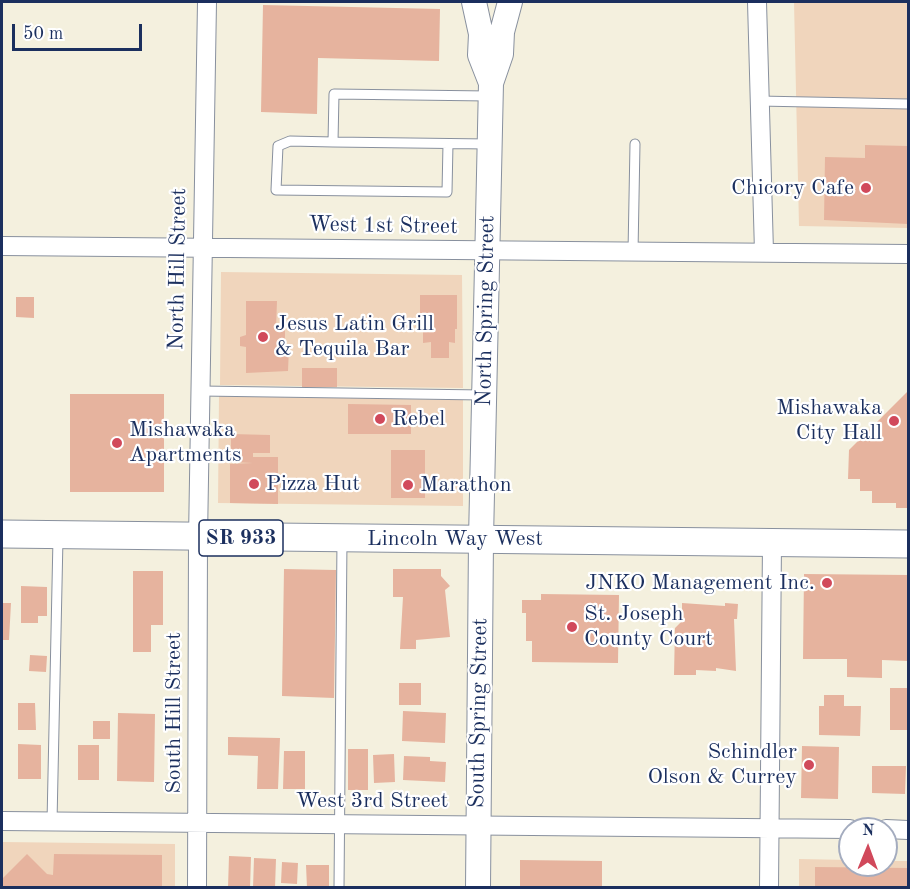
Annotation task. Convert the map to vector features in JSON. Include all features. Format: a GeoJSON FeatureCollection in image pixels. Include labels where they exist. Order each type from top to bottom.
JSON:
{"type":"FeatureCollection","features":[{"type":"Feature","properties":{"kind":"main road","name":"Lincoln Way West"},"geometry":{"type":"LineString","coordinates":[[2,534],[198,538],[909,544]]}},
{"type":"Feature","properties":{"kind":"street","name":"North Hill Street"},"geometry":{"type":"LineString","coordinates":[[198,538],[207,2]]}},
{"type":"Feature","properties":{"kind":"street","name":"North Spring Street"},"geometry":{"type":"LineString","coordinates":[[474,2],[481,34],[480,55],[491,90]]}},
{"type":"Feature","properties":{"kind":"street","name":"North Spring Street"},"geometry":{"type":"LineString","coordinates":[[481,539],[491,90],[501,54],[502,32],[510,2]]}},
{"type":"Feature","properties":{"kind":"street"},"geometry":{"type":"LineString","coordinates":[[757,2],[764,252]]}},
{"type":"Feature","properties":{"kind":"street","name":"West 1st Street"},"geometry":{"type":"LineString","coordinates":[[2,246],[909,254]]}},
{"type":"Feature","properties":{"kind":"street","name":"South Hill Street"},"geometry":{"type":"LineString","coordinates":[[197,888],[198,538]]}},
{"type":"Feature","properties":{"kind":"street","name":"South Spring Street"},"geometry":{"type":"LineString","coordinates":[[478,888],[481,539]]}},
{"type":"Feature","properties":{"kind":"street"},"geometry":{"type":"LineString","coordinates":[[769,888],[772,542]]}},
{"type":"Feature","properties":{"kind":"street","name":"West 3rd Street"},"geometry":{"type":"LineString","coordinates":[[2,821],[838,829]]}},
{"type":"Feature","properties":{"kind":"lane"},"geometry":{"type":"LineString","coordinates":[[333,142],[334,94],[491,90]]}},
{"type":"Feature","properties":{"kind":"lane"},"geometry":{"type":"LineString","coordinates":[[759,101],[909,104]]}},
{"type":"Feature","properties":{"kind":"lane"},"geometry":{"type":"LineString","coordinates":[[448,144],[447,192],[276,190],[278,146],[290,141],[489,144]]}},
{"type":"Feature","properties":{"kind":"lane"},"geometry":{"type":"LineString","coordinates":[[633,252],[635,144]]}},
{"type":"Feature","properties":{"kind":"lane"},"geometry":{"type":"LineString","coordinates":[[201,392],[484,395]]}},
{"type":"Feature","properties":{"kind":"lane"},"geometry":{"type":"LineString","coordinates":[[52,822],[58,536]]}},
{"type":"Feature","properties":{"kind":"lane"},"geometry":{"type":"LineString","coordinates":[[339,888],[342,539]]}},
{"type":"Feature","properties":{"kind":"shaded area"},"geometry":{"type":"Polygon","coordinates":[[[794,2],[908,2],[908,228],[799,226],[794,2]]]}},
{"type":"Feature","properties":{"kind":"shaded area"},"geometry":{"type":"Polygon","coordinates":[[[221,272],[462,275],[463,388],[220,385],[221,272]]]}},
{"type":"Feature","properties":{"kind":"shaded area"},"geometry":{"type":"Polygon","coordinates":[[[219,396],[463,400],[463,506],[218,503],[219,396]]]}},
{"type":"Feature","properties":{"kind":"shaded area"},"geometry":{"type":"Polygon","coordinates":[[[2,842],[175,844],[175,887],[2,888],[2,842]]]}},
{"type":"Feature","properties":{"kind":"shaded area"},"geometry":{"type":"Polygon","coordinates":[[[799,859],[838,860],[838,877],[898,877],[898,861],[908,861],[908,887],[799,888],[799,859]]]}},
{"type":"Feature","properties":{"kind":"building"},"geometry":{"type":"Polygon","coordinates":[[[263,5],[440,9],[439,61],[318,58],[317,114],[261,112],[263,5]]]}},
{"type":"Feature","properties":{"kind":"building","name":"Chicory Cafe"},"geometry":{"type":"Polygon","coordinates":[[[865,145],[908,146],[908,224],[824,220],[825,157],[865,158],[865,145]]]}},
{"type":"Feature","properties":{"kind":"building"},"geometry":{"type":"Polygon","coordinates":[[[420,295],[457,295],[457,329],[455,329],[455,343],[449,342],[449,358],[431,358],[431,342],[423,343],[423,329],[420,329],[420,295]]]}},
{"type":"Feature","properties":{"kind":"building"},"geometry":{"type":"Polygon","coordinates":[[[16,297],[34,297],[34,318],[16,317],[16,297]]]}},
{"type":"Feature","properties":{"kind":"building","name":"Jesus Latin Grill & Tequila Bar"},"geometry":{"type":"Polygon","coordinates":[[[246,301],[277,301],[276,328],[285,328],[285,347],[289,347],[288,371],[246,373],[246,347],[240,346],[240,337],[246,335],[246,301]]]}},
{"type":"Feature","properties":{"kind":"building"},"geometry":{"type":"Polygon","coordinates":[[[302,368],[337,368],[337,387],[302,387],[302,368]]]}},
{"type":"Feature","properties":{"kind":"building","name":"Mishawaka City Hall"},"geometry":{"type":"Polygon","coordinates":[[[908,391],[908,508],[896,508],[896,503],[872,503],[872,491],[860,491],[860,479],[848,479],[849,450],[908,391]]]}},
{"type":"Feature","properties":{"kind":"building","name":"Mishawaka Apartments"},"geometry":{"type":"Polygon","coordinates":[[[70,394],[164,394],[164,492],[70,492],[70,394]]]}},
{"type":"Feature","properties":{"kind":"building","name":"Rebel"},"geometry":{"type":"Polygon","coordinates":[[[348,404],[411,405],[411,434],[348,434],[348,404]]]}},
{"type":"Feature","properties":{"kind":"building","name":"Pizza Hut"},"geometry":{"type":"Polygon","coordinates":[[[231,434],[270,435],[270,453],[253,453],[253,457],[278,457],[278,504],[230,503],[230,464],[253,463],[231,462],[231,434]]]}},
{"type":"Feature","properties":{"kind":"building","name":"Marathon"},"geometry":{"type":"Polygon","coordinates":[[[391,450],[425,450],[425,498],[391,498],[391,450]]]}},
{"type":"Feature","properties":{"kind":"building"},"geometry":{"type":"Polygon","coordinates":[[[284,569],[336,570],[334,698],[282,696],[284,569]]]}},
{"type":"Feature","properties":{"kind":"building"},"geometry":{"type":"Polygon","coordinates":[[[393,569],[441,569],[441,576],[450,586],[445,590],[450,637],[416,640],[416,649],[400,649],[403,597],[393,597],[393,569]]]}},
{"type":"Feature","properties":{"kind":"building"},"geometry":{"type":"Polygon","coordinates":[[[133,571],[163,571],[163,625],[151,625],[151,652],[133,652],[133,571]]]}},
{"type":"Feature","properties":{"kind":"building"},"geometry":{"type":"Polygon","coordinates":[[[804,574],[908,575],[908,661],[882,660],[882,678],[847,677],[847,659],[803,659],[804,574]]]}},
{"type":"Feature","properties":{"kind":"building"},"geometry":{"type":"Polygon","coordinates":[[[21,586],[47,587],[47,616],[38,616],[38,623],[21,623],[21,586]]]}},
{"type":"Feature","properties":{"kind":"building","name":"St. Joseph County Court"},"geometry":{"type":"Polygon","coordinates":[[[541,594],[619,595],[618,663],[532,662],[532,641],[526,641],[526,613],[522,613],[522,600],[541,600],[541,594]]]}},
{"type":"Feature","properties":{"kind":"building"},"geometry":{"type":"Polygon","coordinates":[[[2,603],[11,603],[9,640],[2,640],[2,603]]]}},
{"type":"Feature","properties":{"kind":"building"},"geometry":{"type":"Polygon","coordinates":[[[682,603],[725,606],[725,603],[738,604],[737,619],[734,619],[736,671],[716,668],[716,671],[696,670],[696,675],[674,675],[675,628],[682,621],[682,603]]]}},
{"type":"Feature","properties":{"kind":"building"},"geometry":{"type":"Polygon","coordinates":[[[30,655],[47,656],[46,672],[29,671],[30,655]]]}},
{"type":"Feature","properties":{"kind":"building"},"geometry":{"type":"Polygon","coordinates":[[[399,683],[421,683],[421,705],[399,705],[399,683]]]}},
{"type":"Feature","properties":{"kind":"building"},"geometry":{"type":"Polygon","coordinates":[[[890,688],[908,688],[907,730],[890,730],[890,688]]]}},
{"type":"Feature","properties":{"kind":"building"},"geometry":{"type":"Polygon","coordinates":[[[824,695],[844,695],[844,706],[861,706],[860,736],[819,735],[819,706],[824,706],[824,695]]]}},
{"type":"Feature","properties":{"kind":"building"},"geometry":{"type":"Polygon","coordinates":[[[18,703],[35,703],[36,730],[18,730],[18,703]]]}},
{"type":"Feature","properties":{"kind":"building"},"geometry":{"type":"Polygon","coordinates":[[[403,711],[446,713],[445,743],[402,741],[403,711]]]}},
{"type":"Feature","properties":{"kind":"building"},"geometry":{"type":"Polygon","coordinates":[[[118,713],[155,714],[154,782],[117,781],[118,713]]]}},
{"type":"Feature","properties":{"kind":"building"},"geometry":{"type":"Polygon","coordinates":[[[93,721],[110,721],[110,739],[93,739],[93,721]]]}},
{"type":"Feature","properties":{"kind":"building"},"geometry":{"type":"Polygon","coordinates":[[[228,737],[280,738],[278,789],[257,789],[258,756],[228,755],[228,737]]]}},
{"type":"Feature","properties":{"kind":"building"},"geometry":{"type":"Polygon","coordinates":[[[18,744],[41,745],[41,779],[18,779],[18,744]]]}},
{"type":"Feature","properties":{"kind":"building"},"geometry":{"type":"Polygon","coordinates":[[[78,745],[99,745],[99,780],[78,780],[78,745]]]}},
{"type":"Feature","properties":{"kind":"building"},"geometry":{"type":"Polygon","coordinates":[[[802,746],[839,747],[838,799],[801,798],[802,746]]]}},
{"type":"Feature","properties":{"kind":"building"},"geometry":{"type":"Polygon","coordinates":[[[348,749],[368,749],[368,790],[348,790],[348,749]]]}},
{"type":"Feature","properties":{"kind":"building"},"geometry":{"type":"Polygon","coordinates":[[[284,751],[305,751],[305,789],[283,789],[284,751]]]}},
{"type":"Feature","properties":{"kind":"building"},"geometry":{"type":"Polygon","coordinates":[[[394,754],[395,782],[374,783],[373,755],[394,754]]]}},
{"type":"Feature","properties":{"kind":"building"},"geometry":{"type":"Polygon","coordinates":[[[404,756],[430,757],[430,761],[446,762],[445,782],[403,780],[404,756]]]}},
{"type":"Feature","properties":{"kind":"building"},"geometry":{"type":"Polygon","coordinates":[[[872,766],[906,766],[905,794],[872,793],[872,766]]]}},
{"type":"Feature","properties":{"kind":"building"},"geometry":{"type":"Polygon","coordinates":[[[27,854],[47,874],[53,875],[54,854],[162,855],[162,888],[2,888],[2,879],[27,854]]]}},
{"type":"Feature","properties":{"kind":"building"},"geometry":{"type":"Polygon","coordinates":[[[229,856],[251,857],[250,888],[228,888],[229,856]]]}},
{"type":"Feature","properties":{"kind":"building"},"geometry":{"type":"Polygon","coordinates":[[[254,858],[276,859],[275,888],[253,888],[254,858]]]}},
{"type":"Feature","properties":{"kind":"building"},"geometry":{"type":"Polygon","coordinates":[[[520,860],[602,861],[602,888],[520,888],[520,860]]]}},
{"type":"Feature","properties":{"kind":"building"},"geometry":{"type":"Polygon","coordinates":[[[282,862],[298,863],[297,884],[281,883],[282,862]]]}},
{"type":"Feature","properties":{"kind":"building"},"geometry":{"type":"Polygon","coordinates":[[[306,865],[329,865],[329,888],[307,888],[306,865]]]}},
{"type":"Feature","properties":{"kind":"building"},"geometry":{"type":"Polygon","coordinates":[[[815,867],[838,867],[838,877],[898,877],[898,868],[908,868],[908,888],[815,888],[815,867]]]}},
{"type":"Feature","properties":{"kind":"place","name":"Chicory Cafe"},"geometry":{"type":"Point","coordinates":[866,188]}},
{"type":"Feature","properties":{"kind":"place","name":"Jesus Latin Grill & Tequila Bar"},"geometry":{"type":"Point","coordinates":[263,337]}},
{"type":"Feature","properties":{"kind":"place","name":"Rebel"},"geometry":{"type":"Point","coordinates":[380,419]}},
{"type":"Feature","properties":{"kind":"place","name":"Mishawaka City Hall"},"geometry":{"type":"Point","coordinates":[894,421]}},
{"type":"Feature","properties":{"kind":"place","name":"Mishawaka Apartments"},"geometry":{"type":"Point","coordinates":[117,443]}},
{"type":"Feature","properties":{"kind":"place","name":"Pizza Hut"},"geometry":{"type":"Point","coordinates":[254,484]}},
{"type":"Feature","properties":{"kind":"place","name":"Marathon"},"geometry":{"type":"Point","coordinates":[408,485]}},
{"type":"Feature","properties":{"kind":"place","name":"JNKO Management Inc."},"geometry":{"type":"Point","coordinates":[827,583]}},
{"type":"Feature","properties":{"kind":"place","name":"St. Joseph County Court"},"geometry":{"type":"Point","coordinates":[572,627]}},
{"type":"Feature","properties":{"kind":"place","name":"Schindler Olson & Currey"},"geometry":{"type":"Point","coordinates":[809,765]}}]}
